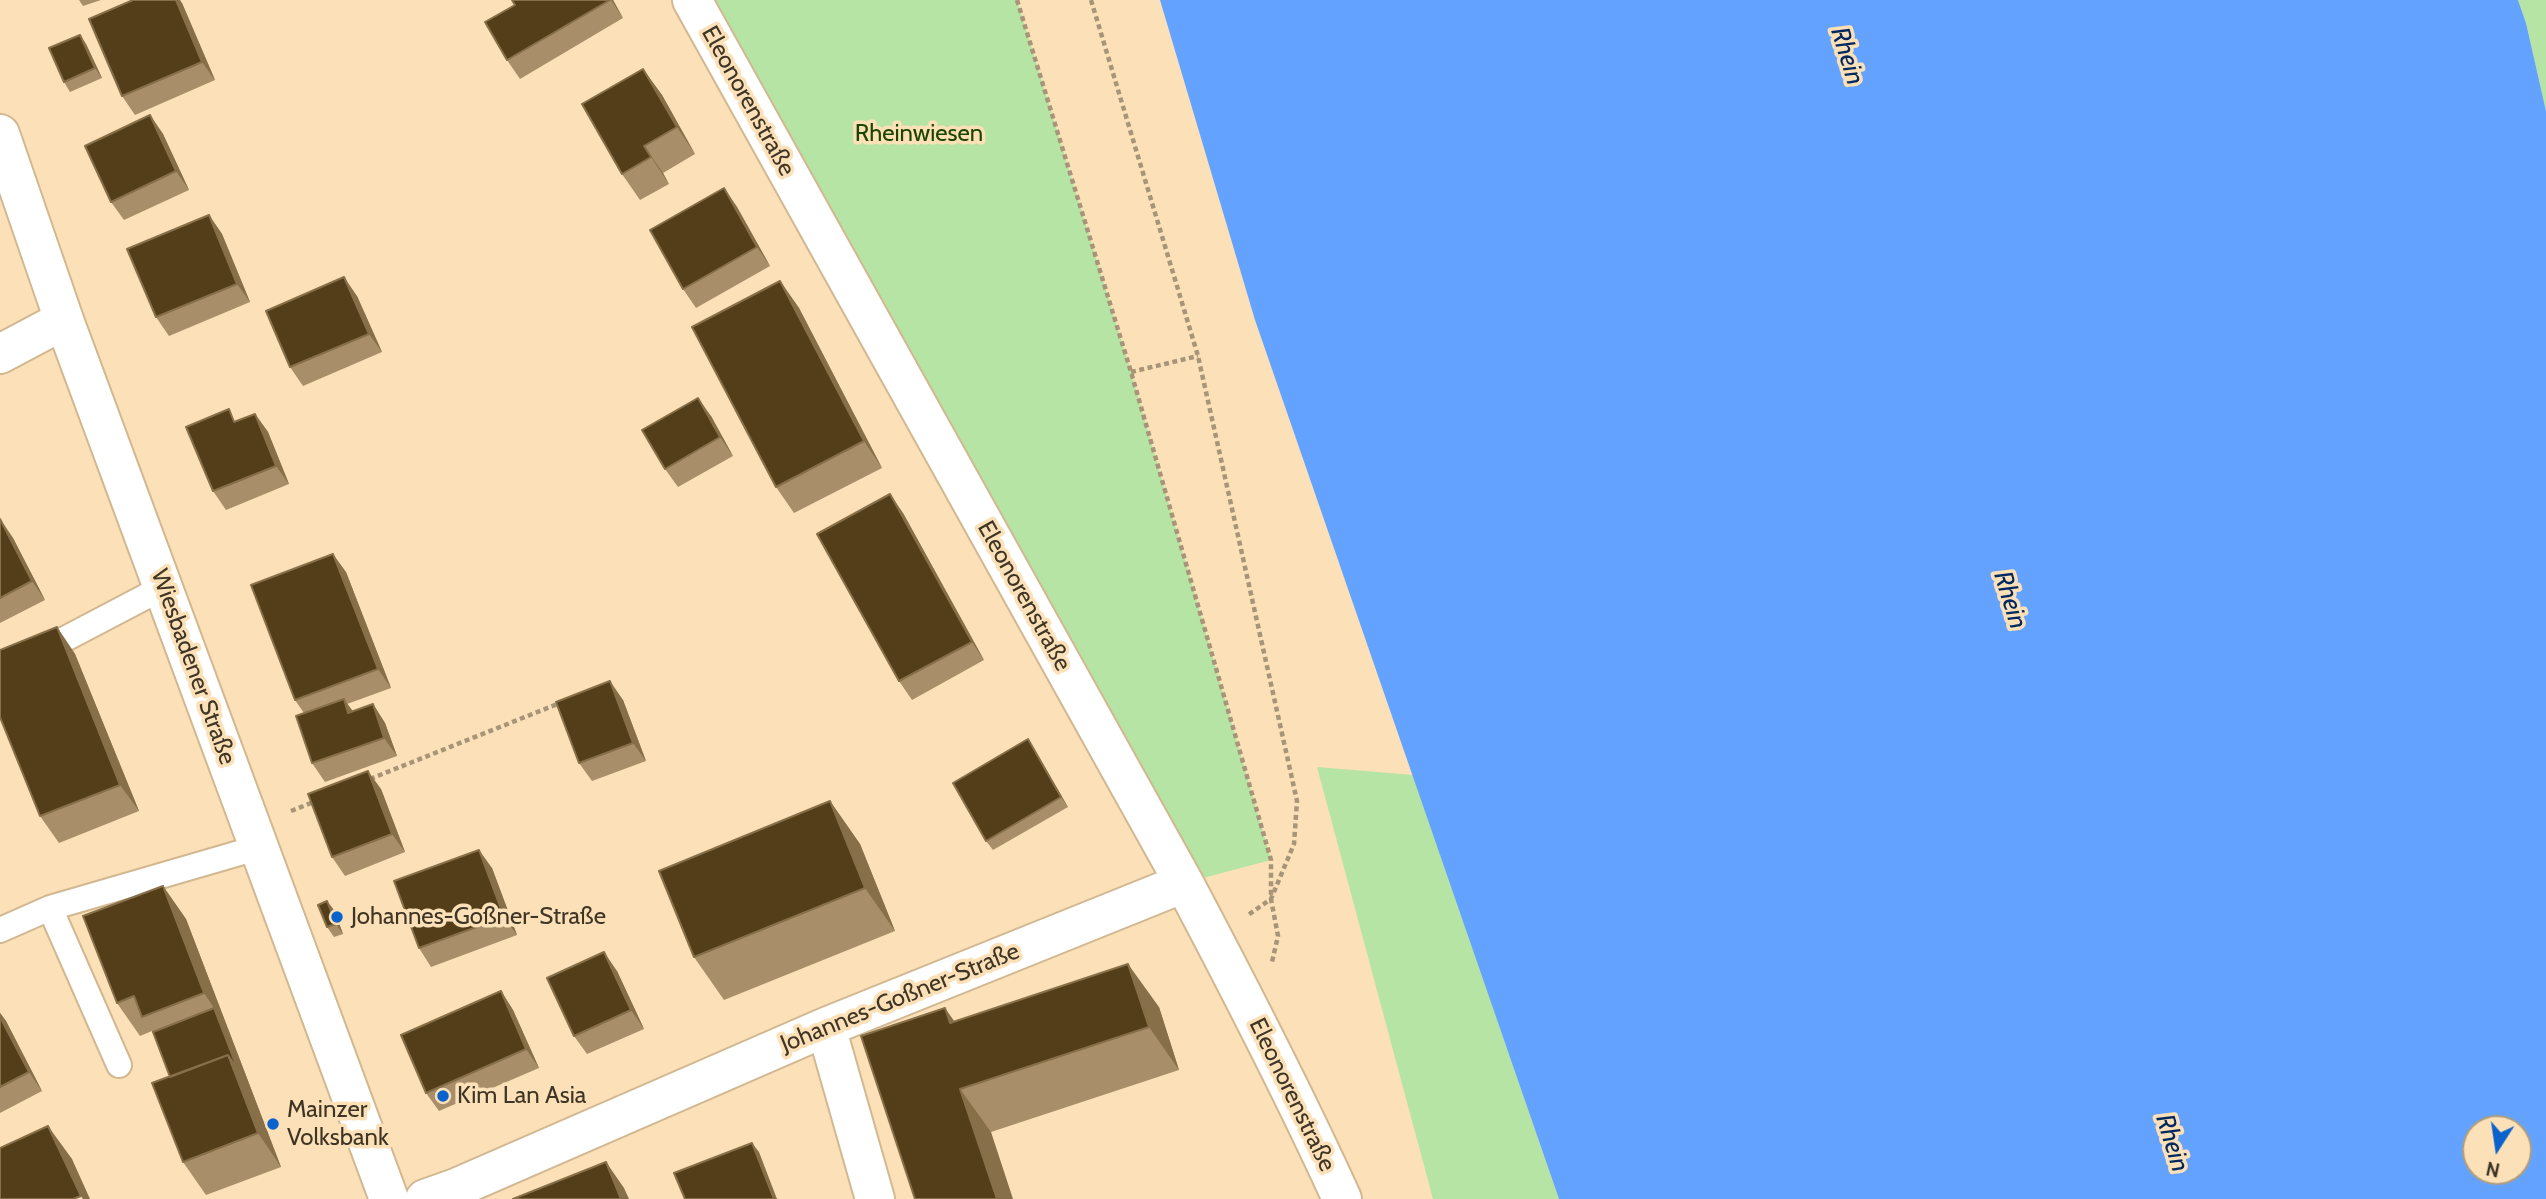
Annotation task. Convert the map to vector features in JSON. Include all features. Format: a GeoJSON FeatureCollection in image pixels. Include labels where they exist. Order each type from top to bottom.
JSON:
{"type":"FeatureCollection","features":[{"type":"Feature","properties":{"kind":"street","name":"Eleonorenstraße"},"geometry":{"type":"LineString","coordinates":[[692,0],[1184,883],[1300,1107],[1342,1199]]}},
{"type":"Feature","properties":{"kind":"street","name":"Wiesbadener Straße"},"geometry":{"type":"LineString","coordinates":[[0,134],[64,320],[390,1199]]}},
{"type":"Feature","properties":{"kind":"street"},"geometry":{"type":"LineString","coordinates":[[0,354],[64,320]]}},
{"type":"Feature","properties":{"kind":"street","name":"Johannes-Goßner-Straße"},"geometry":{"type":"LineString","coordinates":[[425,1199],[456,1188],[826,1027],[1184,883]]}},
{"type":"Feature","properties":{"kind":"street"},"geometry":{"type":"LineString","coordinates":[[826,1027],[875,1199]]}},
{"type":"Feature","properties":{"kind":"lane"},"geometry":{"type":"LineString","coordinates":[[0,673],[164,587]]}},
{"type":"Feature","properties":{"kind":"lane"},"geometry":{"type":"LineString","coordinates":[[0,930],[50,908],[260,847]]}},
{"type":"Feature","properties":{"kind":"lane"},"geometry":{"type":"LineString","coordinates":[[50,908],[118,1065]]}},
{"type":"Feature","properties":{"kind":"path"},"geometry":{"type":"LineString","coordinates":[[1017,0],[1131,372],[1271,860],[1271,899],[1278,936],[1272,962]]}},
{"type":"Feature","properties":{"kind":"path"},"geometry":{"type":"LineString","coordinates":[[1091,0],[1198,356],[1297,801],[1294,844],[1271,899]]}},
{"type":"Feature","properties":{"kind":"path"},"geometry":{"type":"LineString","coordinates":[[1131,372],[1198,356]]}},
{"type":"Feature","properties":{"kind":"path"},"geometry":{"type":"LineString","coordinates":[[368,780],[561,702]]}},
{"type":"Feature","properties":{"kind":"path"},"geometry":{"type":"LineString","coordinates":[[291,811],[317,800]]}},
{"type":"Feature","properties":{"kind":"green space","name":"Rheinwiesen"},"geometry":{"type":"Polygon","coordinates":[[[692,0],[1017,0],[1131,372],[1271,860],[1184,883],[692,0]]]}},
{"type":"Feature","properties":{"kind":"green space"},"geometry":{"type":"Polygon","coordinates":[[[2518,0],[2546,0],[2546,111],[2526,23],[2518,0]]]}},
{"type":"Feature","properties":{"kind":"green space"},"geometry":{"type":"Polygon","coordinates":[[[1317,767],[1413,775],[1559,1199],[1433,1199],[1317,767]]]}},
{"type":"Feature","properties":{"kind":"water","name":"Rhein"},"geometry":{"type":"Polygon","coordinates":[[[1160,0],[2518,0],[2526,23],[2546,111],[2546,1199],[1559,1199],[1255,320],[1160,0]]]}},
{"type":"Feature","properties":{"kind":"building"},"geometry":{"type":"Polygon","coordinates":[[[133,0],[176,0],[202,62],[122,96],[89,19],[133,0]]]}},
{"type":"Feature","properties":{"kind":"building"},"geometry":{"type":"Polygon","coordinates":[[[512,0],[610,0],[507,60],[485,22],[515,5],[512,0]]]}},
{"type":"Feature","properties":{"kind":"building"},"geometry":{"type":"Polygon","coordinates":[[[80,35],[95,68],[64,82],[49,48],[80,35]]]}},
{"type":"Feature","properties":{"kind":"building"},"geometry":{"type":"Polygon","coordinates":[[[643,69],[677,127],[644,146],[651,157],[622,174],[582,104],[643,69]]]}},
{"type":"Feature","properties":{"kind":"building"},"geometry":{"type":"Polygon","coordinates":[[[150,115],[176,171],[111,202],[85,146],[150,115]]]}},
{"type":"Feature","properties":{"kind":"building"},"geometry":{"type":"Polygon","coordinates":[[[724,188],[757,247],[683,289],[650,230],[724,188]]]}},
{"type":"Feature","properties":{"kind":"building"},"geometry":{"type":"Polygon","coordinates":[[[209,215],[237,284],[156,317],[127,249],[209,215]]]}},
{"type":"Feature","properties":{"kind":"building"},"geometry":{"type":"Polygon","coordinates":[[[344,277],[369,334],[290,367],[266,311],[344,277]]]}},
{"type":"Feature","properties":{"kind":"building"},"geometry":{"type":"Polygon","coordinates":[[[780,281],[864,441],[776,487],[692,327],[780,281]]]}},
{"type":"Feature","properties":{"kind":"building"},"geometry":{"type":"Polygon","coordinates":[[[698,398],[720,437],[665,469],[642,430],[698,398]]]}},
{"type":"Feature","properties":{"kind":"building"},"geometry":{"type":"Polygon","coordinates":[[[229,409],[234,422],[255,414],[276,466],[213,491],[186,427],[229,409]]]}},
{"type":"Feature","properties":{"kind":"building"},"geometry":{"type":"Polygon","coordinates":[[[890,494],[972,642],[899,681],[817,534],[890,494]]]}},
{"type":"Feature","properties":{"kind":"building"},"geometry":{"type":"Polygon","coordinates":[[[0,519],[32,581],[0,598],[0,519]]]}},
{"type":"Feature","properties":{"kind":"building"},"geometry":{"type":"Polygon","coordinates":[[[333,554],[378,669],[295,700],[251,585],[333,554]]]}},
{"type":"Feature","properties":{"kind":"building"},"geometry":{"type":"Polygon","coordinates":[[[57,627],[120,785],[40,816],[0,717],[0,650],[57,627]]]}},
{"type":"Feature","properties":{"kind":"building"},"geometry":{"type":"Polygon","coordinates":[[[610,681],[633,743],[579,763],[556,702],[610,681]]]}},
{"type":"Feature","properties":{"kind":"building"},"geometry":{"type":"Polygon","coordinates":[[[344,699],[348,713],[373,704],[384,738],[312,763],[296,716],[344,699]]]}},
{"type":"Feature","properties":{"kind":"building"},"geometry":{"type":"Polygon","coordinates":[[[1028,739],[1061,797],[986,841],[953,783],[1028,739]]]}},
{"type":"Feature","properties":{"kind":"building"},"geometry":{"type":"Polygon","coordinates":[[[368,771],[392,834],[332,857],[308,794],[368,771]]]}},
{"type":"Feature","properties":{"kind":"building"},"geometry":{"type":"Polygon","coordinates":[[[830,801],[865,888],[694,957],[659,871],[830,801]]]}},
{"type":"Feature","properties":{"kind":"building"},"geometry":{"type":"Polygon","coordinates":[[[479,850],[504,917],[419,948],[394,881],[479,850]]]}},
{"type":"Feature","properties":{"kind":"building"},"geometry":{"type":"Polygon","coordinates":[[[163,886],[204,993],[142,1017],[134,996],[117,1003],[83,916],[163,886]]]}},
{"type":"Feature","properties":{"kind":"building"},"geometry":{"type":"Polygon","coordinates":[[[327,901],[336,924],[327,927],[318,905],[327,901]]]}},
{"type":"Feature","properties":{"kind":"building"},"geometry":{"type":"Polygon","coordinates":[[[604,952],[631,1010],[574,1036],[547,978],[604,952]]]}},
{"type":"Feature","properties":{"kind":"building"},"geometry":{"type":"Polygon","coordinates":[[[1128,964],[1149,1027],[960,1089],[997,1199],[915,1199],[861,1036],[945,1008],[950,1023],[1128,964]]]}},
{"type":"Feature","properties":{"kind":"building"},"geometry":{"type":"Polygon","coordinates":[[[501,991],[526,1049],[426,1093],[401,1035],[501,991]]]}},
{"type":"Feature","properties":{"kind":"building"},"geometry":{"type":"Polygon","coordinates":[[[214,1008],[238,1070],[228,1055],[170,1077],[153,1032],[214,1008]]]}},
{"type":"Feature","properties":{"kind":"building"},"geometry":{"type":"Polygon","coordinates":[[[0,1017],[29,1072],[0,1087],[0,1017]]]}},
{"type":"Feature","properties":{"kind":"building"},"geometry":{"type":"Polygon","coordinates":[[[228,1055],[258,1133],[183,1162],[152,1083],[228,1055]]]}},
{"type":"Feature","properties":{"kind":"building"},"geometry":{"type":"Polygon","coordinates":[[[48,1126],[81,1196],[73,1199],[0,1199],[0,1148],[48,1126]]]}},
{"type":"Feature","properties":{"kind":"building"},"geometry":{"type":"Polygon","coordinates":[[[752,1143],[774,1199],[685,1199],[674,1173],[752,1143]]]}},
{"type":"Feature","properties":{"kind":"building"},"geometry":{"type":"Polygon","coordinates":[[[606,1162],[621,1199],[513,1199],[606,1162]]]}},
{"type":"Feature","properties":{"kind":"place","name":"Johannes-Goßner-Straße"},"geometry":{"type":"Point","coordinates":[337,917]}},
{"type":"Feature","properties":{"kind":"place","name":"Kim Lan Asia"},"geometry":{"type":"Point","coordinates":[443,1096]}},
{"type":"Feature","properties":{"kind":"place","name":"Mainzer Volksbank"},"geometry":{"type":"Point","coordinates":[273,1124]}}]}
